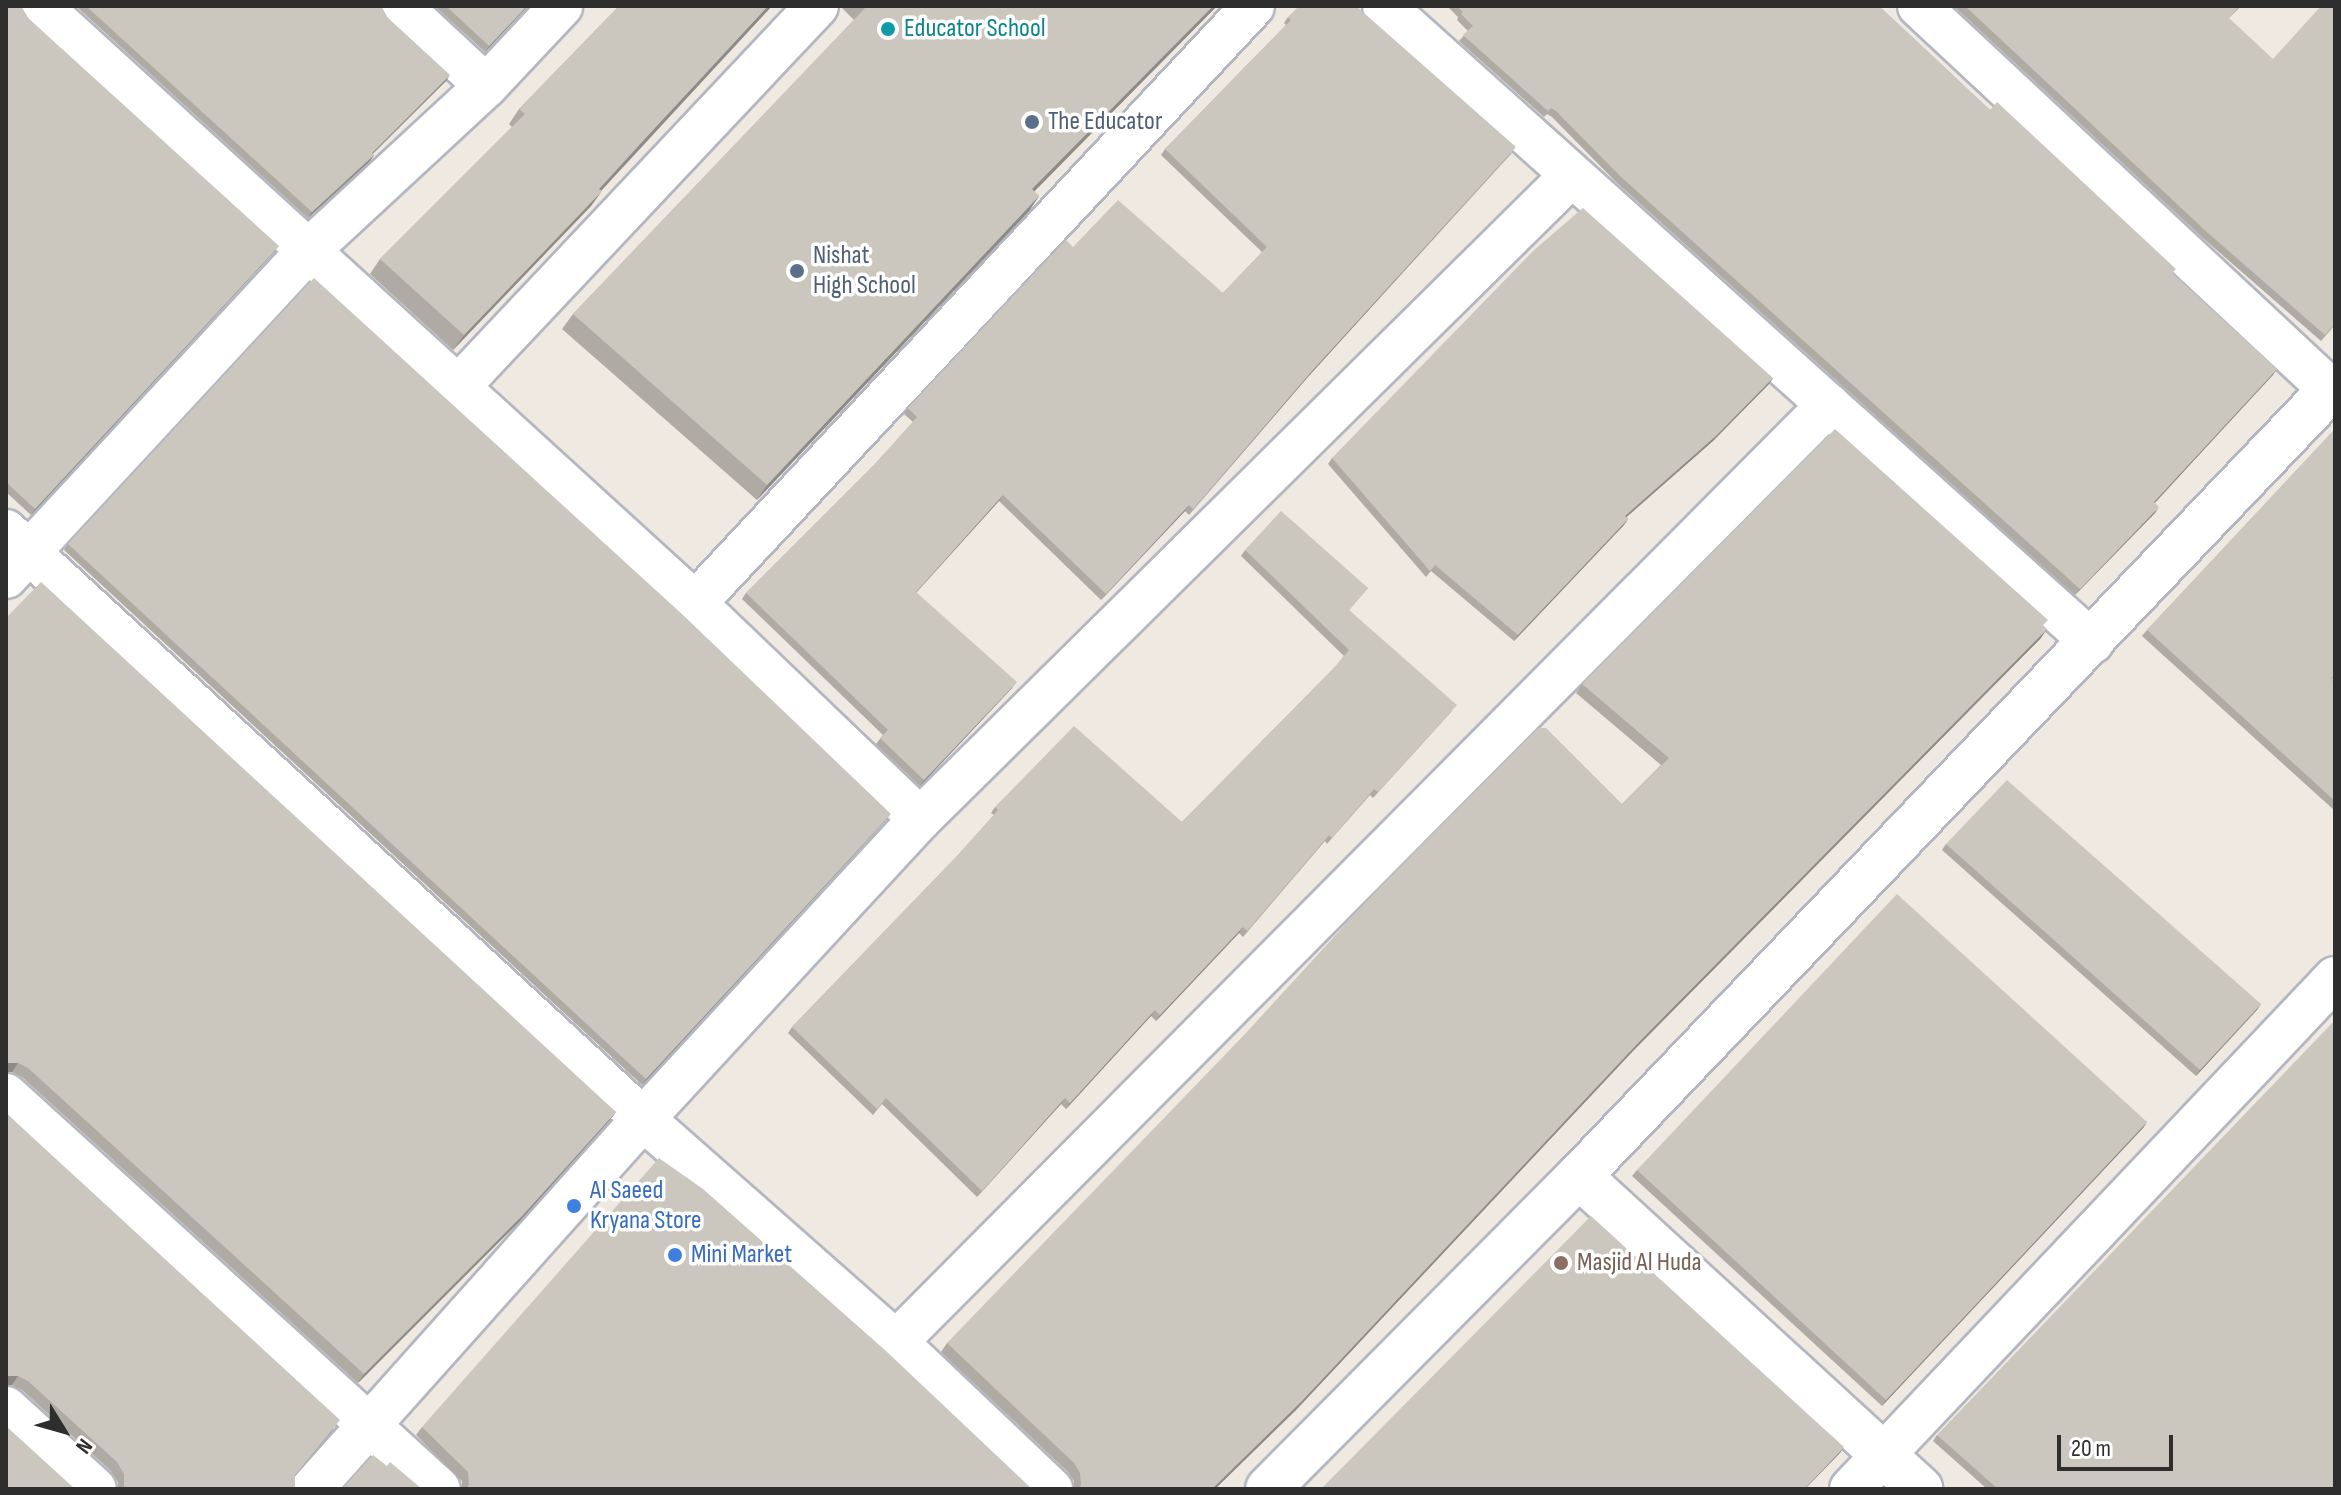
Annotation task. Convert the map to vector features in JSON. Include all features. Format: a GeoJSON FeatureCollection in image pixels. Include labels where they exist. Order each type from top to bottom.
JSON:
{"type":"FeatureCollection","features":[{"type":"Feature","properties":{"kind":"street"},"geometry":{"type":"LineString","coordinates":[[40,6],[695,603],[920,819]]}},
{"type":"Feature","properties":{"kind":"street"},"geometry":{"type":"LineString","coordinates":[[400,6],[486,86]]}},
{"type":"Feature","properties":{"kind":"street"},"geometry":{"type":"LineString","coordinates":[[561,6],[486,86],[310,249],[14,553],[643,1119],[896,1342],[1051,1489]]}},
{"type":"Feature","properties":{"kind":"street"},"geometry":{"type":"LineString","coordinates":[[459,386],[817,6]]}},
{"type":"Feature","properties":{"kind":"street"},"geometry":{"type":"LineString","coordinates":[[695,603],[1253,6]]}},
{"type":"Feature","properties":{"kind":"street"},"geometry":{"type":"LineString","coordinates":[[1384,6],[2092,642]]}},
{"type":"Feature","properties":{"kind":"street"},"geometry":{"type":"LineString","coordinates":[[1268,1489],[1579,1176],[2333,390],[1919,6]]}},
{"type":"Feature","properties":{"kind":"street"},"geometry":{"type":"LineString","coordinates":[[312,1489],[371,1427],[643,1119],[920,819],[1572,175]]}},
{"type":"Feature","properties":{"kind":"street"},"geometry":{"type":"LineString","coordinates":[[896,1342],[1828,405]]}},
{"type":"Feature","properties":{"kind":"street"},"geometry":{"type":"LineString","coordinates":[[1851,1489],[2335,978]]}},
{"type":"Feature","properties":{"kind":"street"},"geometry":{"type":"LineString","coordinates":[[6,1095],[439,1489]]}},
{"type":"Feature","properties":{"kind":"street"},"geometry":{"type":"LineString","coordinates":[[1579,1176],[1920,1489]]}},
{"type":"Feature","properties":{"kind":"street"},"geometry":{"type":"LineString","coordinates":[[14,1431],[95,1489]]}},
{"type":"Feature","properties":{"kind":"building"},"geometry":{"type":"Polygon","coordinates":[[[6,6],[21,6],[28,18],[279,246],[35,509],[6,482],[6,6]]]}},
{"type":"Feature","properties":{"kind":"building"},"geometry":{"type":"Polygon","coordinates":[[[86,6],[381,6],[387,17],[450,75],[372,153],[374,155],[312,212],[86,6]]]}},
{"type":"Feature","properties":{"kind":"building"},"geometry":{"type":"Polygon","coordinates":[[[446,6],[527,6],[489,46],[446,6]]]}},
{"type":"Feature","properties":{"kind":"building"},"geometry":{"type":"Polygon","coordinates":[[[619,6],[768,6],[599,189],[602,191],[464,335],[380,259],[525,114],[519,109],[619,6]]]}},
{"type":"Feature","properties":{"kind":"building","name":"Nishat High School"},"geometry":{"type":"Polygon","coordinates":[[[865,6],[1213,6],[1032,189],[1039,196],[767,485],[573,314],[865,6]]]}},
{"type":"Feature","properties":{"kind":"building"},"geometry":{"type":"Polygon","coordinates":[[[1299,6],[1356,6],[1516,147],[1311,372],[1193,509],[1189,505],[1106,594],[1003,495],[916,592],[1017,682],[924,780],[880,738],[888,730],[746,593],[875,464],[917,417],[908,408],[1066,240],[1073,247],[1118,200],[1223,293],[1267,247],[1165,149],[1291,20],[1288,17],[1299,6]]]}},
{"type":"Feature","properties":{"kind":"building"},"geometry":{"type":"Polygon","coordinates":[[[1457,6],[1879,6],[1990,110],[1997,102],[2176,269],[2172,273],[2277,369],[2154,502],[2159,507],[2080,589],[1620,176],[1556,111],[1551,108],[1548,111],[1463,35],[1473,26],[1457,6]]]}},
{"type":"Feature","properties":{"kind":"building"},"geometry":{"type":"Polygon","coordinates":[[[1965,6],[2239,6],[2229,18],[2273,59],[2321,6],[2335,6],[2335,324],[2325,335],[2208,233],[1965,6]]]}},
{"type":"Feature","properties":{"kind":"building"},"geometry":{"type":"Polygon","coordinates":[[[1583,208],[1773,378],[1717,435],[1625,516],[1628,519],[1518,635],[1435,565],[1430,571],[1332,458],[1534,250],[1583,208]]]}},
{"type":"Feature","properties":{"kind":"building"},"geometry":{"type":"Polygon","coordinates":[[[314,278],[683,615],[891,814],[646,1079],[68,544],[314,278]]]}},
{"type":"Feature","properties":{"kind":"building"},"geometry":{"type":"Polygon","coordinates":[[[1835,429],[2048,620],[2043,625],[2047,629],[1639,1042],[1302,1401],[1212,1489],[1079,1489],[1080,1473],[1074,1463],[947,1343],[1245,1034],[1375,892],[1538,728],[1546,728],[1622,804],[1669,758],[1582,684],[1835,429]]]}},
{"type":"Feature","properties":{"kind":"building"},"geometry":{"type":"Polygon","coordinates":[[[2335,429],[2335,674],[2331,679],[2335,683],[2335,801],[2147,630],[2335,429]]]}},
{"type":"Feature","properties":{"kind":"building"},"geometry":{"type":"Polygon","coordinates":[[[1281,511],[1368,588],[1349,610],[1457,705],[1378,792],[1374,789],[1332,838],[1329,835],[1247,931],[1243,927],[1160,1015],[1155,1010],[1070,1103],[1065,1098],[982,1191],[886,1098],[877,1109],[792,1027],[958,855],[998,810],[995,807],[1074,726],[1182,822],[1335,667],[1349,650],[1245,550],[1281,511]]]}},
{"type":"Feature","properties":{"kind":"building"},"geometry":{"type":"Polygon","coordinates":[[[41,582],[616,1112],[524,1214],[364,1374],[28,1068],[18,1063],[6,1063],[6,618],[41,582]]]}},
{"type":"Feature","properties":{"kind":"building"},"geometry":{"type":"Polygon","coordinates":[[[2007,780],[2261,1004],[2200,1070],[1946,844],[2007,780]]]}},
{"type":"Feature","properties":{"kind":"building"},"geometry":{"type":"Polygon","coordinates":[[[1897,894],[2147,1122],[1886,1400],[1637,1170],[1897,894]]]}},
{"type":"Feature","properties":{"kind":"building"},"geometry":{"type":"Polygon","coordinates":[[[2335,1020],[2335,1489],[1998,1489],[1937,1435],[2335,1020]]]}},
{"type":"Feature","properties":{"kind":"building"},"geometry":{"type":"Polygon","coordinates":[[[6,1113],[340,1420],[295,1475],[296,1489],[123,1489],[124,1474],[117,1462],[28,1381],[18,1376],[6,1376],[6,1113]]]}},
{"type":"Feature","properties":{"kind":"building","name":"Mini Market"},"geometry":{"type":"Polygon","coordinates":[[[659,1158],[703,1189],[886,1351],[1032,1489],[466,1489],[469,1485],[468,1472],[422,1427],[659,1158]]]}},
{"type":"Feature","properties":{"kind":"building"},"geometry":{"type":"Polygon","coordinates":[[[1591,1216],[1844,1447],[1804,1489],[1321,1489],[1591,1216]]]}},
{"type":"Feature","properties":{"kind":"building"},"geometry":{"type":"Polygon","coordinates":[[[6,1426],[75,1489],[6,1489],[6,1426]]]}},
{"type":"Feature","properties":{"kind":"building"},"geometry":{"type":"Polygon","coordinates":[[[373,1455],[387,1466],[390,1462],[422,1489],[342,1489],[373,1455]]]}},
{"type":"Feature","properties":{"kind":"place","name":"Educator School"},"geometry":{"type":"Point","coordinates":[888,29]}},
{"type":"Feature","properties":{"kind":"place","name":"The Educator"},"geometry":{"type":"Point","coordinates":[1032,122]}},
{"type":"Feature","properties":{"kind":"place","name":"Nishat High School"},"geometry":{"type":"Point","coordinates":[797,271]}},
{"type":"Feature","properties":{"kind":"place","name":"Al Saeed Kryana Store"},"geometry":{"type":"Point","coordinates":[574,1206]}},
{"type":"Feature","properties":{"kind":"place","name":"Mini Market"},"geometry":{"type":"Point","coordinates":[675,1255]}},
{"type":"Feature","properties":{"kind":"place","name":"Masjid Al Huda"},"geometry":{"type":"Point","coordinates":[1561,1263]}}]}
